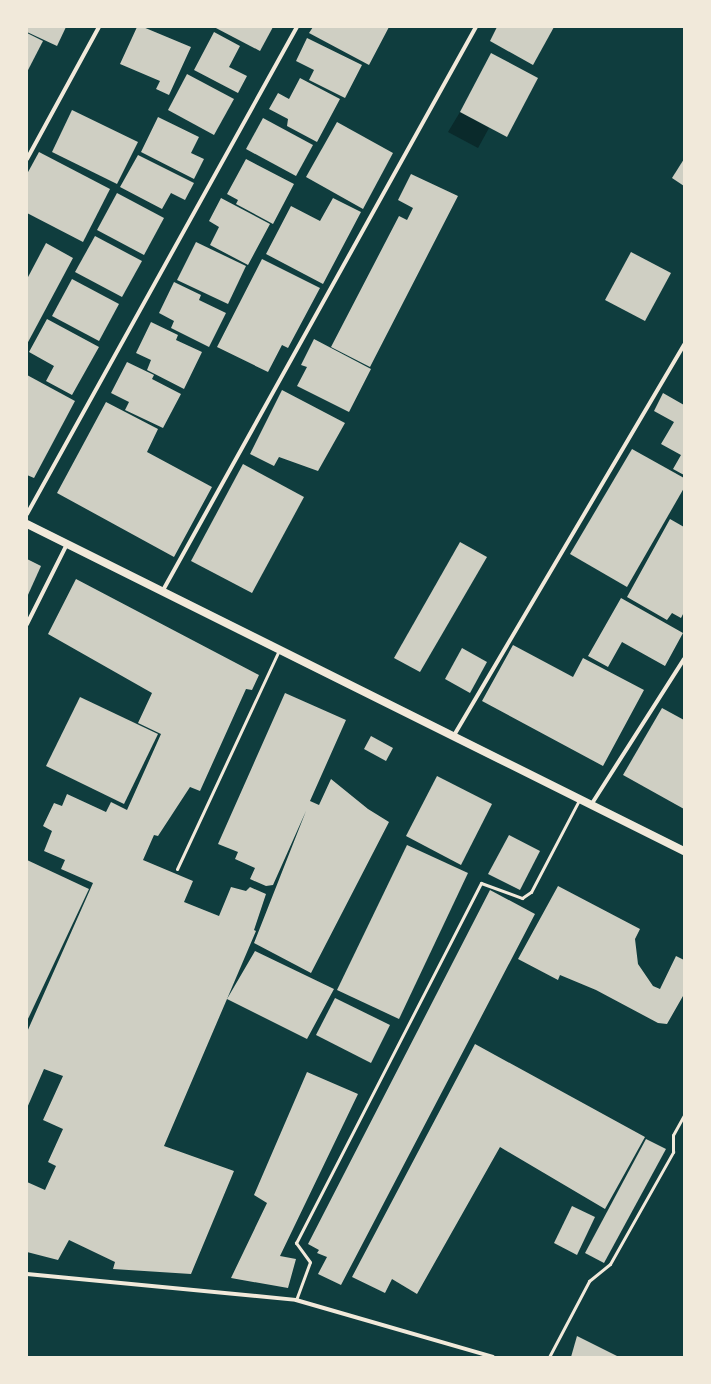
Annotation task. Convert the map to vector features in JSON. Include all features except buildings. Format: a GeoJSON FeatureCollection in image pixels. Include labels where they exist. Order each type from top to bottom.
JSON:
{"type":"FeatureCollection","features":[{"type":"Feature","properties":{"kind":"main road"},"geometry":{"type":"LineString","coordinates":[[27,524],[590,806],[684,851]]}},
{"type":"Feature","properties":{"kind":"street"},"geometry":{"type":"LineString","coordinates":[[27,158],[99,27]]}},
{"type":"Feature","properties":{"kind":"street"},"geometry":{"type":"LineString","coordinates":[[27,514],[298,27]]}},
{"type":"Feature","properties":{"kind":"street"},"geometry":{"type":"LineString","coordinates":[[162,592],[476,27]]}},
{"type":"Feature","properties":{"kind":"street"},"geometry":{"type":"LineString","coordinates":[[453,737],[684,344]]}},
{"type":"Feature","properties":{"kind":"street"},"geometry":{"type":"LineString","coordinates":[[27,624],[67,544]]}},
{"type":"Feature","properties":{"kind":"street"},"geometry":{"type":"LineString","coordinates":[[590,806],[684,659]]}},
{"type":"Feature","properties":{"kind":"street"},"geometry":{"type":"LineString","coordinates":[[27,1274],[296,1300],[492,1357]]}},
{"type":"Feature","properties":{"kind":"lane"},"geometry":{"type":"LineString","coordinates":[[177,869],[279,650]]}},
{"type":"Feature","properties":{"kind":"lane"},"geometry":{"type":"LineString","coordinates":[[296,1300],[310,1262],[296,1243],[481,883],[522,898],[531,892],[579,800]]}},
{"type":"Feature","properties":{"kind":"lane"},"geometry":{"type":"LineString","coordinates":[[549,1357],[589,1282],[610,1264],[673,1152],[673,1135],[684,1115]]}},
{"type":"Feature","properties":{"kind":"water"},"geometry":{"type":"Polygon","coordinates":[[[460,112],[489,128],[478,148],[448,132],[460,112]]]}}]}
